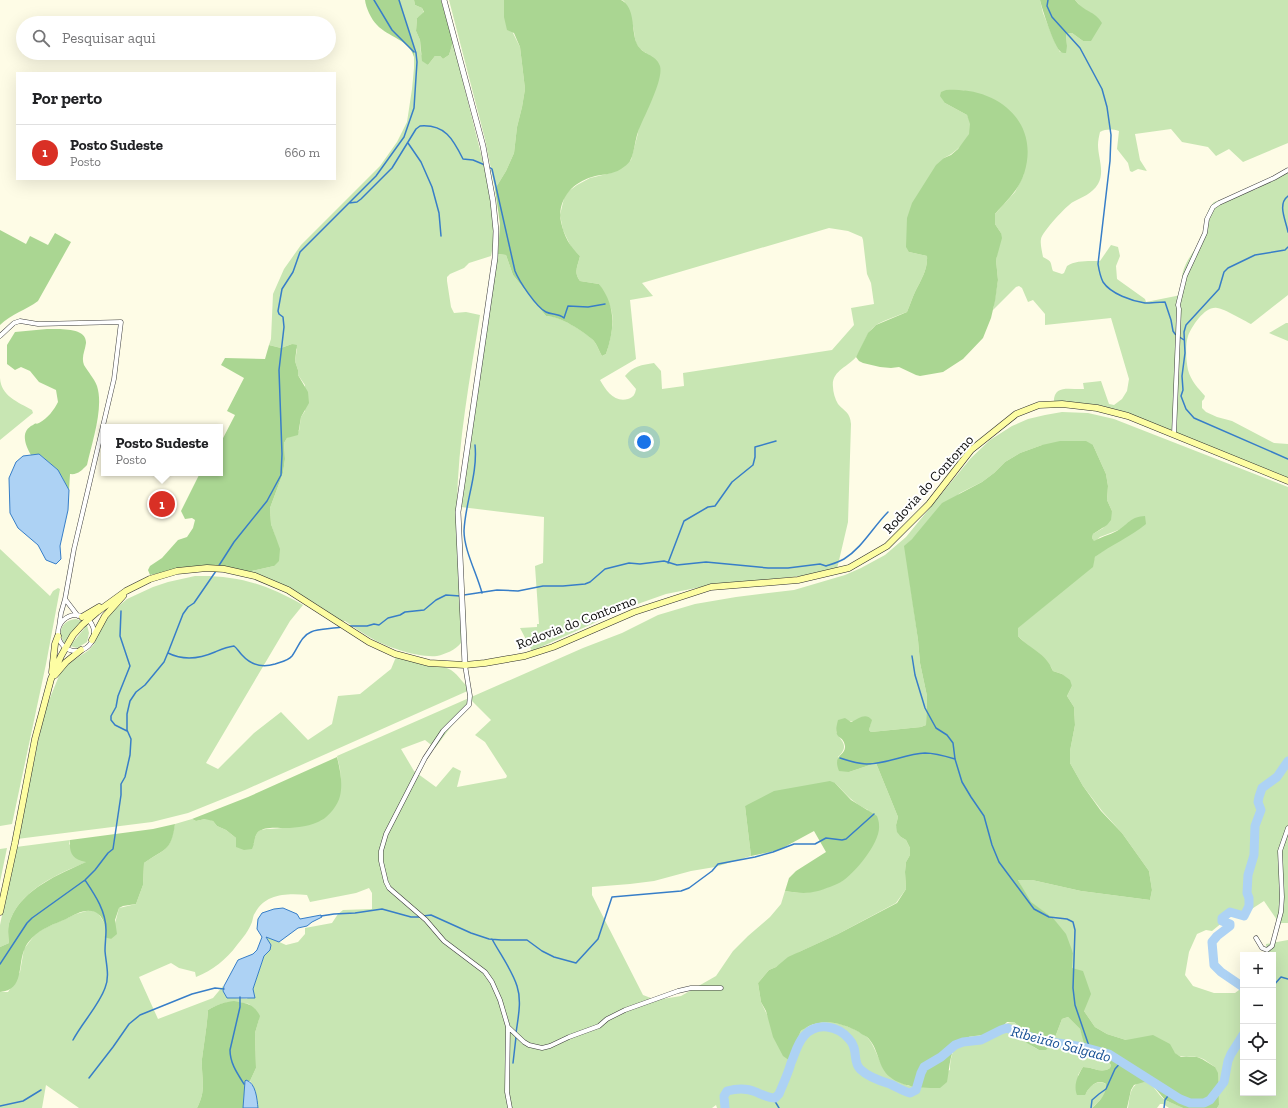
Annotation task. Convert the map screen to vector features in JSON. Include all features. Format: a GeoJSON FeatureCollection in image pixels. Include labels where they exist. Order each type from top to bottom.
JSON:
{"type":"FeatureCollection","features":[{"type":"Feature","properties":{"kind":"main road","name":"Rodovia do Contorno"},"geometry":{"type":"LineString","coordinates":[[0,912],[35,739],[51,679],[65,648],[73,635],[111,601],[126,591],[150,579],[177,571],[207,568],[224,569],[255,576],[288,590],[369,642],[395,654],[429,663],[465,665],[525,656],[553,647],[634,612],[710,587],[798,580],[849,568],[887,546],[929,504],[971,450],[1016,414],[1039,405],[1062,404],[1097,408],[1128,416],[1288,481]]}},
{"type":"Feature","properties":{"kind":"main road"},"geometry":{"type":"LineString","coordinates":[[80,616],[126,591]]}},
{"type":"Feature","properties":{"kind":"main road"},"geometry":{"type":"LineString","coordinates":[[92,640],[105,616],[126,591]]}},
{"type":"Feature","properties":{"kind":"main road"},"geometry":{"type":"LineString","coordinates":[[51,679],[55,644],[58,636]]}},
{"type":"Feature","properties":{"kind":"main road"},"geometry":{"type":"LineString","coordinates":[[51,679],[66,662],[81,650]]}},
{"type":"Feature","properties":{"kind":"street"},"geometry":{"type":"LineString","coordinates":[[444,0],[483,146],[493,201],[496,231],[495,258],[458,512],[465,665],[470,696],[469,705],[443,731],[425,758],[386,834],[381,852],[381,861],[389,888],[426,920],[444,941],[485,972],[492,982],[500,1000],[508,1027],[507,1092],[510,1108]]}},
{"type":"Feature","properties":{"kind":"street"},"geometry":{"type":"LineString","coordinates":[[1174,434],[1179,317],[1178,305],[1185,276],[1205,233],[1207,219],[1213,207],[1219,203],[1288,170]]}},
{"type":"Feature","properties":{"kind":"street"},"geometry":{"type":"LineString","coordinates":[[0,337],[14,324],[20,321],[38,324],[121,322],[114,379],[103,424]]}},
{"type":"Feature","properties":{"kind":"street"},"geometry":{"type":"LineString","coordinates":[[65,599],[80,616],[88,620],[93,629],[90,644],[81,650],[71,651],[65,648],[58,636],[61,613],[74,549],[101,434]]}},
{"type":"Feature","properties":{"kind":"street"},"geometry":{"type":"LineString","coordinates":[[59,627],[66,618],[71,616],[80,616]]}},
{"type":"Feature","properties":{"kind":"street"},"geometry":{"type":"LineString","coordinates":[[1256,938],[1262,948],[1268,950],[1272,946],[1277,931],[1282,905],[1280,851],[1288,828]]}},
{"type":"Feature","properties":{"kind":"street"},"geometry":{"type":"LineString","coordinates":[[508,1027],[524,1042],[529,1045],[542,1048],[599,1026],[625,1010],[678,992],[691,988],[721,988]]}},
{"type":"Feature","properties":{"kind":"green space"},"geometry":{"type":"Polygon","coordinates":[[[365,0],[399,0],[414,46],[414,57],[412,51],[408,47],[375,23],[369,13],[365,0]]]}},
{"type":"Feature","properties":{"kind":"green space"},"geometry":{"type":"Polygon","coordinates":[[[399,0],[414,0],[415,5],[422,8],[424,13],[417,18],[416,31],[420,40],[421,54],[428,65],[435,56],[440,56],[443,59],[449,55],[453,42],[492,198],[495,235],[491,256],[469,263],[464,268],[450,274],[447,277],[451,307],[454,313],[466,312],[480,315],[465,410],[458,481],[457,530],[465,614],[464,636],[461,643],[456,648],[437,656],[412,654],[385,645],[345,621],[342,621],[297,592],[273,581],[247,572],[274,566],[275,536],[271,524],[270,508],[283,473],[285,459],[284,443],[287,438],[299,431],[301,417],[305,411],[305,385],[298,375],[295,361],[297,349],[292,344],[281,348],[269,345],[271,339],[273,294],[284,269],[301,245],[380,166],[397,142],[407,122],[414,68],[414,46],[399,0]]]}},
{"type":"Feature","properties":{"kind":"green space"},"geometry":{"type":"Polygon","coordinates":[[[414,0],[441,0],[453,42],[449,55],[443,59],[440,56],[435,56],[428,65],[422,61],[420,40],[416,31],[417,18],[424,12],[422,8],[415,5],[414,0]]]}},
{"type":"Feature","properties":{"kind":"green space"},"geometry":{"type":"Polygon","coordinates":[[[449,0],[504,0],[513,33],[520,47],[525,89],[517,127],[514,153],[506,171],[495,189],[485,139],[449,0]]]}},
{"type":"Feature","properties":{"kind":"green space"},"geometry":{"type":"Polygon","coordinates":[[[504,0],[621,0],[626,3],[629,8],[635,39],[639,48],[655,59],[660,66],[659,80],[638,132],[633,155],[630,161],[618,171],[592,177],[584,180],[572,188],[567,194],[561,207],[560,214],[564,232],[570,245],[580,256],[577,269],[578,278],[580,281],[599,284],[609,301],[612,318],[611,335],[606,354],[602,356],[597,346],[589,336],[558,318],[546,316],[513,275],[506,255],[498,254],[500,224],[495,189],[506,171],[514,153],[517,127],[525,89],[520,47],[514,33],[507,30],[504,17],[504,0]]]}},
{"type":"Feature","properties":{"kind":"green space"},"geometry":{"type":"Polygon","coordinates":[[[621,0],[1040,0],[1043,13],[1060,52],[1067,46],[1066,34],[1072,33],[1083,41],[1091,13],[1083,9],[1075,0],[1288,0],[1288,143],[1243,162],[1229,149],[1216,156],[1208,147],[1182,142],[1171,129],[1135,134],[1140,160],[1147,171],[1138,169],[1132,172],[1130,171],[1128,163],[1117,149],[1119,131],[1102,131],[1100,132],[1098,142],[1101,175],[1098,184],[1090,193],[1070,204],[1061,213],[1042,236],[1041,243],[1043,257],[1050,261],[1053,271],[1062,274],[1067,266],[1071,264],[1083,261],[1100,261],[1111,245],[1118,247],[1120,256],[1116,266],[1117,279],[1145,299],[1146,302],[1181,295],[1184,268],[1202,239],[1207,214],[1214,202],[1257,189],[1288,169],[1288,295],[1251,324],[1229,312],[1217,308],[1208,310],[1196,322],[1190,332],[1186,344],[1186,353],[1189,374],[1205,396],[1202,401],[1202,408],[1206,412],[1232,421],[1274,443],[1288,444],[1288,479],[1116,411],[1054,405],[1054,398],[1056,393],[1059,391],[1063,389],[1084,389],[1083,383],[1101,381],[1109,404],[1114,405],[1122,399],[1127,391],[1129,379],[1111,318],[1045,325],[1045,314],[1033,300],[1028,302],[1022,288],[1019,286],[1016,287],[993,310],[998,280],[996,260],[1001,233],[995,224],[995,214],[1015,192],[1024,174],[964,90],[946,90],[945,103],[967,115],[971,128],[968,137],[961,146],[944,158],[909,252],[927,256],[924,274],[907,312],[882,322],[872,328],[856,357],[837,373],[833,382],[833,391],[836,400],[838,404],[847,412],[851,424],[848,522],[837,569],[819,574],[701,587],[666,594],[632,606],[532,651],[520,628],[537,627],[537,624],[539,624],[535,566],[543,563],[544,517],[461,507],[498,254],[506,255],[513,275],[546,316],[558,318],[577,328],[593,340],[602,356],[606,354],[612,328],[609,302],[599,284],[580,281],[578,278],[577,269],[580,256],[572,249],[563,230],[560,215],[565,194],[590,178],[611,173],[631,160],[638,133],[646,53],[637,44],[630,16],[624,1],[621,0]],[[829,228],[642,283],[653,296],[630,300],[636,359],[600,380],[602,384],[611,395],[615,398],[623,400],[633,396],[636,389],[625,376],[631,370],[642,365],[654,363],[661,371],[662,389],[684,386],[683,373],[832,350],[854,325],[851,308],[874,304],[871,283],[867,274],[862,237],[848,231],[829,228]]]}},
{"type":"Feature","properties":{"kind":"green space"},"geometry":{"type":"Polygon","coordinates":[[[1040,0],[1075,0],[1078,4],[1096,16],[1102,23],[1091,41],[1083,41],[1072,33],[1066,34],[1066,53],[1063,53],[1060,51],[1055,42],[1040,0]]]}},
{"type":"Feature","properties":{"kind":"green space"},"geometry":{"type":"Polygon","coordinates":[[[946,90],[964,90],[982,94],[997,101],[1010,111],[1020,123],[1026,138],[1028,155],[1024,174],[1018,186],[995,214],[995,224],[1001,233],[1002,238],[996,260],[998,280],[991,318],[983,338],[963,359],[943,372],[920,376],[899,367],[880,367],[863,363],[856,357],[868,333],[876,325],[907,312],[922,279],[927,256],[909,252],[906,247],[907,218],[912,203],[936,165],[958,149],[969,134],[970,124],[967,115],[945,103],[940,96],[941,92],[946,90]]]}},
{"type":"Feature","properties":{"kind":"green space"},"geometry":{"type":"Polygon","coordinates":[[[0,230],[26,244],[30,236],[48,245],[55,233],[71,242],[38,301],[0,325],[0,230]]]}},
{"type":"Feature","properties":{"kind":"green space"},"geometry":{"type":"Polygon","coordinates":[[[1288,323],[1288,341],[1269,333],[1288,323]]]}},
{"type":"Feature","properties":{"kind":"green space"},"geometry":{"type":"Polygon","coordinates":[[[47,329],[71,330],[82,334],[86,343],[83,362],[96,383],[99,395],[98,415],[87,465],[78,473],[70,474],[69,490],[58,470],[39,454],[31,455],[25,438],[26,431],[29,428],[45,419],[55,408],[58,402],[56,390],[39,382],[30,371],[21,367],[15,370],[7,364],[7,345],[15,332],[47,329]]]}},
{"type":"Feature","properties":{"kind":"green space"},"geometry":{"type":"Polygon","coordinates":[[[292,344],[297,345],[295,361],[298,375],[308,392],[309,403],[301,417],[298,435],[287,438],[284,443],[285,459],[283,473],[270,508],[271,524],[280,549],[279,561],[274,566],[247,572],[177,570],[150,575],[148,570],[150,566],[162,558],[178,540],[187,537],[193,528],[195,520],[192,518],[185,519],[181,511],[198,476],[223,476],[223,438],[235,415],[227,411],[244,378],[221,365],[225,358],[265,359],[269,345],[281,348],[292,344]]]}},
{"type":"Feature","properties":{"kind":"green space"},"geometry":{"type":"Polygon","coordinates":[[[0,378],[3,389],[7,394],[11,398],[32,410],[33,413],[0,440],[0,378]]]}},
{"type":"Feature","properties":{"kind":"green space"},"geometry":{"type":"Polygon","coordinates":[[[1062,412],[1088,413],[1114,419],[1288,487],[1288,923],[1279,923],[1264,901],[1244,914],[1234,913],[1212,931],[1206,930],[1197,934],[1189,952],[1185,975],[1193,986],[1214,993],[1235,993],[1240,988],[1240,1096],[1276,1096],[1276,952],[1267,952],[1266,944],[1288,940],[1288,1108],[1217,1108],[1219,1105],[1215,1067],[1206,1061],[1197,1057],[1182,1057],[1171,1049],[1126,1040],[1107,1034],[1095,1027],[1084,1011],[1071,968],[1073,953],[1053,918],[1030,902],[1018,880],[1032,880],[1081,891],[1150,900],[1152,890],[1149,871],[1122,833],[1102,811],[1083,786],[1070,763],[1070,751],[1075,725],[1074,707],[1067,696],[1072,686],[1062,674],[1053,671],[1051,667],[1018,636],[1017,628],[1048,603],[1093,562],[1095,557],[1104,550],[1121,529],[1100,537],[1094,542],[1092,538],[1093,534],[1103,528],[1112,511],[1107,500],[1108,486],[1106,474],[1093,445],[1042,445],[1020,453],[1005,462],[982,482],[960,493],[905,546],[920,663],[927,696],[926,725],[921,727],[871,732],[869,730],[871,722],[839,720],[836,732],[843,742],[844,747],[838,757],[849,772],[876,763],[898,817],[896,825],[901,837],[906,840],[910,848],[910,855],[906,862],[905,872],[906,889],[896,903],[838,934],[799,952],[769,970],[758,983],[761,1002],[788,1059],[793,1063],[796,1041],[803,1029],[817,1023],[824,1022],[840,1024],[854,1029],[867,1037],[887,1073],[895,1080],[909,1086],[950,1070],[951,1058],[955,1047],[968,1037],[987,1037],[1006,1024],[1014,1022],[1019,1026],[1023,1038],[1039,1050],[1054,1040],[1062,1019],[1068,1017],[1080,1029],[1083,1037],[1099,1055],[1111,1065],[1107,1070],[1083,1067],[1078,1075],[1086,1093],[1094,1084],[1100,1082],[1106,1084],[1104,1095],[1092,1108],[717,1108],[716,1105],[712,1108],[258,1108],[250,1081],[256,1068],[255,1033],[259,1019],[249,1004],[233,1002],[223,1003],[208,1010],[202,1059],[203,1089],[197,1108],[79,1108],[46,1085],[42,1108],[0,1108],[0,992],[8,992],[20,972],[24,949],[36,933],[76,914],[90,910],[98,913],[106,927],[106,936],[111,939],[119,908],[136,904],[143,885],[144,863],[169,845],[175,824],[192,819],[196,821],[209,819],[236,838],[254,844],[256,835],[262,830],[309,824],[322,820],[341,781],[337,756],[583,648],[622,633],[658,615],[695,604],[794,590],[845,575],[861,568],[885,555],[906,537],[971,458],[990,440],[1012,426],[1028,419],[1062,412]],[[471,700],[435,748],[425,740],[401,749],[414,771],[436,787],[453,767],[461,771],[457,787],[506,778],[507,776],[485,742],[475,735],[491,720],[471,700]],[[835,783],[745,806],[751,856],[715,867],[691,871],[654,881],[592,887],[592,895],[643,995],[656,1000],[681,996],[716,976],[733,951],[770,917],[781,904],[785,891],[802,893],[814,891],[842,881],[868,810],[854,802],[835,783]],[[369,888],[356,893],[310,902],[307,895],[293,894],[271,898],[259,906],[248,931],[233,950],[224,960],[208,971],[196,977],[195,972],[179,968],[171,963],[139,977],[158,1019],[213,998],[223,986],[223,991],[235,998],[247,999],[253,989],[264,956],[270,950],[266,936],[286,945],[298,942],[305,934],[305,928],[332,923],[338,914],[343,910],[372,909],[372,893],[369,888]]]}},
{"type":"Feature","properties":{"kind":"green space"},"geometry":{"type":"Polygon","coordinates":[[[1060,441],[1086,441],[1093,445],[1106,474],[1108,486],[1107,500],[1112,511],[1111,520],[1107,525],[1093,534],[1092,538],[1094,541],[1117,531],[1137,517],[1145,516],[1146,524],[1095,557],[1093,567],[1018,628],[1018,636],[1046,659],[1053,671],[1062,674],[1070,680],[1072,686],[1067,696],[1074,707],[1075,725],[1070,751],[1070,763],[1083,786],[1101,811],[1122,833],[1149,871],[1152,890],[1150,900],[1081,891],[1032,880],[1018,880],[1031,902],[1053,918],[1066,934],[1073,953],[1072,968],[1083,971],[1091,994],[1084,1011],[1095,1027],[1107,1034],[1126,1040],[1153,1035],[1170,1044],[1175,1053],[1181,1057],[1197,1057],[1215,1067],[1218,1073],[1219,1105],[1217,1108],[1183,1108],[1165,1100],[1151,1083],[1144,1082],[1134,1085],[1131,1090],[1127,1108],[1092,1108],[1102,1098],[1106,1084],[1103,1082],[1096,1083],[1091,1086],[1085,1095],[1077,1095],[1076,1084],[1078,1077],[1083,1067],[1107,1070],[1111,1065],[1106,1060],[1085,1047],[1080,1029],[1068,1017],[1062,1019],[1054,1040],[1046,1050],[1039,1050],[1027,1043],[1022,1038],[1019,1026],[1014,1022],[1007,1022],[1002,1027],[999,1034],[966,1038],[959,1042],[952,1053],[947,1082],[940,1088],[927,1088],[914,1087],[895,1081],[883,1069],[875,1048],[868,1038],[841,1024],[822,1022],[808,1026],[801,1031],[796,1042],[801,1047],[795,1050],[793,1063],[783,1056],[773,1037],[766,1011],[761,1002],[758,983],[769,970],[776,967],[788,957],[838,934],[897,903],[906,889],[905,872],[906,862],[910,855],[910,848],[906,840],[897,832],[896,825],[898,817],[876,763],[849,772],[839,771],[837,761],[844,752],[845,746],[844,742],[836,732],[838,720],[845,718],[851,722],[864,716],[872,720],[869,730],[871,732],[921,727],[926,725],[927,696],[920,663],[904,546],[912,539],[942,503],[982,482],[1005,462],[1020,453],[1042,445],[1060,441]]]}},
{"type":"Feature","properties":{"kind":"green space"},"geometry":{"type":"Polygon","coordinates":[[[0,549],[50,596],[53,591],[58,588],[60,589],[46,664],[12,824],[0,826],[0,549]]]}},
{"type":"Feature","properties":{"kind":"green space"},"geometry":{"type":"Polygon","coordinates":[[[195,576],[225,577],[251,582],[277,591],[303,605],[290,621],[206,763],[218,769],[254,733],[281,712],[308,740],[332,724],[338,696],[360,694],[391,669],[396,657],[445,667],[454,672],[469,688],[472,689],[245,790],[188,813],[152,822],[17,839],[45,710],[61,671],[89,650],[94,644],[106,618],[127,599],[153,587],[195,576]]]}},
{"type":"Feature","properties":{"kind":"green space"},"geometry":{"type":"Polygon","coordinates":[[[76,619],[82,621],[64,643],[61,635],[62,627],[67,622],[76,619]]]}},
{"type":"Feature","properties":{"kind":"green space"},"geometry":{"type":"Polygon","coordinates":[[[87,625],[89,633],[87,642],[77,648],[70,646],[87,625]]]}},
{"type":"Feature","properties":{"kind":"green space"},"geometry":{"type":"Polygon","coordinates":[[[337,757],[341,782],[340,796],[330,813],[318,822],[299,827],[261,830],[255,838],[252,849],[244,850],[236,847],[236,838],[226,830],[217,826],[213,821],[205,819],[196,821],[192,819],[248,797],[337,757]]]}},
{"type":"Feature","properties":{"kind":"green space"},"geometry":{"type":"Polygon","coordinates":[[[830,781],[835,783],[851,800],[877,816],[879,822],[879,832],[876,840],[860,864],[847,878],[841,882],[814,892],[802,893],[785,891],[789,878],[796,871],[826,852],[814,831],[779,850],[751,856],[745,806],[774,791],[830,781]]]}},
{"type":"Feature","properties":{"kind":"green space"},"geometry":{"type":"Polygon","coordinates":[[[175,824],[169,845],[144,863],[143,885],[136,904],[119,908],[115,920],[117,934],[111,939],[104,937],[106,936],[105,926],[101,916],[92,911],[80,912],[48,927],[30,940],[26,946],[19,975],[13,987],[0,992],[0,947],[9,943],[9,924],[17,908],[24,899],[43,884],[54,877],[86,862],[73,856],[70,849],[70,840],[153,829],[175,824]]]}},
{"type":"Feature","properties":{"kind":"green space"},"geometry":{"type":"Polygon","coordinates":[[[70,840],[69,844],[87,862],[65,871],[33,890],[17,908],[10,921],[8,930],[9,943],[0,947],[0,925],[16,847],[70,840]]]}},
{"type":"Feature","properties":{"kind":"green space"},"geometry":{"type":"Polygon","coordinates":[[[7,848],[0,882],[0,849],[7,848]]]}},
{"type":"Feature","properties":{"kind":"green space"},"geometry":{"type":"Polygon","coordinates":[[[234,1001],[252,1006],[260,1016],[255,1033],[256,1068],[250,1081],[245,1081],[243,1108],[197,1108],[203,1089],[202,1059],[208,1010],[220,1004],[234,1001]]]}},
{"type":"Feature","properties":{"kind":"green space"},"geometry":{"type":"Polygon","coordinates":[[[1140,1082],[1148,1083],[1165,1100],[1183,1108],[1169,1108],[1163,1104],[1160,1104],[1157,1108],[1128,1108],[1132,1090],[1136,1084],[1140,1082]]]}},
{"type":"Feature","properties":{"kind":"water"},"geometry":{"type":"Polygon","coordinates":[[[39,454],[58,470],[69,490],[68,510],[60,546],[61,559],[56,564],[46,560],[38,545],[18,528],[10,513],[9,478],[16,462],[23,456],[39,454]]]}},
{"type":"Feature","properties":{"kind":"water"},"geometry":{"type":"Polygon","coordinates":[[[283,908],[297,914],[300,919],[321,915],[322,917],[307,926],[298,928],[279,942],[266,937],[271,945],[270,950],[264,956],[253,989],[255,998],[227,998],[223,991],[224,986],[238,960],[253,954],[257,950],[262,937],[257,929],[258,919],[262,913],[283,908]]]}},
{"type":"Feature","properties":{"kind":"water"},"geometry":{"type":"Polygon","coordinates":[[[246,1080],[252,1084],[254,1088],[258,1108],[243,1108],[246,1080]]]}},
{"type":"Feature","properties":{"kind":"waterway"},"geometry":{"type":"LineString","coordinates":[[374,0],[392,30],[414,52]]}},
{"type":"Feature","properties":{"kind":"waterway"},"geometry":{"type":"LineString","coordinates":[[218,567],[234,542],[267,501],[281,475],[282,454],[279,370],[284,327],[283,317],[278,311],[282,289],[293,272],[300,252],[376,176],[404,137],[414,108],[417,62],[416,53],[399,0]]}},
{"type":"Feature","properties":{"kind":"waterway"},"geometry":{"type":"LineString","coordinates":[[1048,0],[1047,6],[1052,17],[1080,48],[1102,89],[1107,107],[1111,135],[1110,161],[1098,264],[1102,280],[1111,290],[1128,299],[1145,303],[1165,302],[1173,331],[1184,340]]}},
{"type":"Feature","properties":{"kind":"waterway"},"geometry":{"type":"LineString","coordinates":[[349,203],[357,202],[361,199],[392,168],[416,129],[420,126],[429,126],[442,130],[452,139],[463,159],[473,160],[485,165]]}},
{"type":"Feature","properties":{"kind":"waterway"},"geometry":{"type":"LineString","coordinates":[[408,143],[421,162],[432,187],[439,213],[441,236]]}},
{"type":"Feature","properties":{"kind":"waterway"},"geometry":{"type":"LineString","coordinates":[[489,167],[492,169],[515,271],[524,287],[538,305],[546,312],[560,315],[564,318],[568,306],[588,307],[605,304]]}},
{"type":"Feature","properties":{"kind":"waterway"},"geometry":{"type":"LineString","coordinates":[[1288,196],[1283,203],[1284,218],[1288,232]]}},
{"type":"Feature","properties":{"kind":"waterway"},"geometry":{"type":"LineString","coordinates":[[1288,247],[1285,250],[1255,255],[1228,268],[1224,272],[1219,289],[1186,325],[1184,332],[1185,353],[1182,376],[1183,390],[1181,396],[1186,409],[1194,418],[1288,459]]}},
{"type":"Feature","properties":{"kind":"waterway"},"geometry":{"type":"LineString","coordinates":[[668,563],[684,521],[708,507],[715,506],[732,482],[753,465],[755,447],[776,441]]}},
{"type":"Feature","properties":{"kind":"waterway"},"geometry":{"type":"LineString","coordinates":[[475,445],[475,467],[464,531],[468,554],[482,593]]}},
{"type":"Feature","properties":{"kind":"waterway"},"geometry":{"type":"LineString","coordinates":[[464,595],[497,590],[518,591],[543,586],[585,584],[590,582],[605,569],[629,563],[640,564],[664,561],[677,565],[706,562],[768,568],[788,568],[820,564],[826,566],[842,560],[856,549],[888,512]]}},
{"type":"Feature","properties":{"kind":"waterway"},"geometry":{"type":"LineString","coordinates":[[0,964],[27,923],[85,880],[113,849],[121,795],[121,784],[125,777],[130,755],[131,739],[127,730],[127,714],[130,701],[136,692],[145,685],[164,662],[183,614],[188,607],[194,603],[216,571]]}},
{"type":"Feature","properties":{"kind":"waterway"},"geometry":{"type":"LineString","coordinates":[[349,626],[379,625],[388,618],[405,612],[424,610],[436,600],[446,595],[460,596]]}},
{"type":"Feature","properties":{"kind":"waterway"},"geometry":{"type":"LineString","coordinates":[[121,611],[120,636],[130,666],[118,696],[111,720],[115,725],[127,731]]}},
{"type":"Feature","properties":{"kind":"waterway"},"geometry":{"type":"LineString","coordinates":[[168,653],[174,656],[197,658],[234,646],[249,661],[257,665],[266,666],[290,658],[302,639],[308,634],[318,630],[341,627]]}},
{"type":"Feature","properties":{"kind":"waterway"},"geometry":{"type":"LineString","coordinates":[[912,656],[915,675],[925,708],[936,728],[947,735],[953,743],[955,759],[962,782],[984,816],[992,845],[999,862],[1034,909],[1049,917],[1067,919],[1073,922],[1075,930],[1073,988],[1075,1005],[1090,1049]]}},
{"type":"Feature","properties":{"kind":"waterway"},"geometry":{"type":"LineString","coordinates":[[840,758],[867,764],[874,764],[910,755],[925,753],[955,759]]}},
{"type":"Feature","properties":{"kind":"waterway","name":"Ribeirão Salgado"},"geometry":{"type":"LineString","coordinates":[[1240,985],[1221,972],[1214,965],[1212,942],[1230,926],[1230,924],[1222,921],[1222,918],[1230,912],[1244,916],[1249,906],[1249,898],[1247,893],[1248,875],[1254,855],[1255,826],[1261,810],[1258,802],[1259,797],[1262,788],[1277,777],[1288,761]]}},
{"type":"Feature","properties":{"kind":"waterway"},"geometry":{"type":"LineString","coordinates":[[423,916],[431,915],[471,933],[489,939],[527,940],[542,951],[554,957],[576,963],[598,939],[612,897],[681,891],[689,888],[712,871],[718,864],[755,857],[794,844],[815,844],[826,838],[846,839],[874,814]]}},
{"type":"Feature","properties":{"kind":"waterway"},"geometry":{"type":"LineString","coordinates":[[73,1040],[99,1001],[107,979],[105,951],[106,923],[96,897],[85,880]]}},
{"type":"Feature","properties":{"kind":"waterway"},"geometry":{"type":"LineString","coordinates":[[321,916],[382,909],[411,917],[420,917]]}},
{"type":"Feature","properties":{"kind":"waterway"},"geometry":{"type":"LineString","coordinates":[[492,939],[512,974],[517,986],[519,1010],[516,1033]]}},
{"type":"Feature","properties":{"kind":"waterway"},"geometry":{"type":"LineString","coordinates":[[1276,983],[1281,977],[1288,979]]}},
{"type":"Feature","properties":{"kind":"waterway"},"geometry":{"type":"LineString","coordinates":[[89,1078],[129,1024],[140,1015],[192,994],[215,988],[224,989]]}},
{"type":"Feature","properties":{"kind":"waterway"},"geometry":{"type":"LineString","coordinates":[[240,997],[240,1007],[230,1055],[236,1072],[244,1084]]}},
{"type":"Feature","properties":{"kind":"waterway","name":"Ribeirão Salgado"},"geometry":{"type":"LineString","coordinates":[[725,1108],[724,1096],[727,1091],[731,1090],[749,1090],[767,1097],[775,1098],[779,1094],[796,1049],[802,1039],[809,1031],[821,1027],[833,1028],[849,1039],[854,1047],[856,1062],[863,1072],[910,1093],[916,1090],[924,1067],[941,1057],[955,1045],[963,1042],[981,1040],[1007,1028],[1039,1040],[1083,1047],[1109,1054],[1180,1099],[1190,1103],[1204,1103],[1210,1100],[1224,1082],[1228,1061],[1240,1040]]}},
{"type":"Feature","properties":{"kind":"waterway"},"geometry":{"type":"LineString","coordinates":[[513,1063],[516,1037]]}},
{"type":"Feature","properties":{"kind":"waterway"},"geometry":{"type":"LineString","coordinates":[[1091,1108],[1092,1100],[1106,1089],[1115,1069],[1122,1061]]}},
{"type":"Feature","properties":{"kind":"waterway"},"geometry":{"type":"LineString","coordinates":[[0,1106],[23,1101],[41,1090]]}},
{"type":"Feature","properties":{"kind":"waterway"},"geometry":{"type":"LineString","coordinates":[[1164,1108],[1165,1100],[1170,1093]]}},
{"type":"Feature","properties":{"kind":"waterway"},"geometry":{"type":"LineString","coordinates":[[773,1098],[779,1108]]}},
{"type":"Feature","properties":{"kind":"place","name":"Posto Sudeste"},"geometry":{"type":"Point","coordinates":[162,504]}}]}
